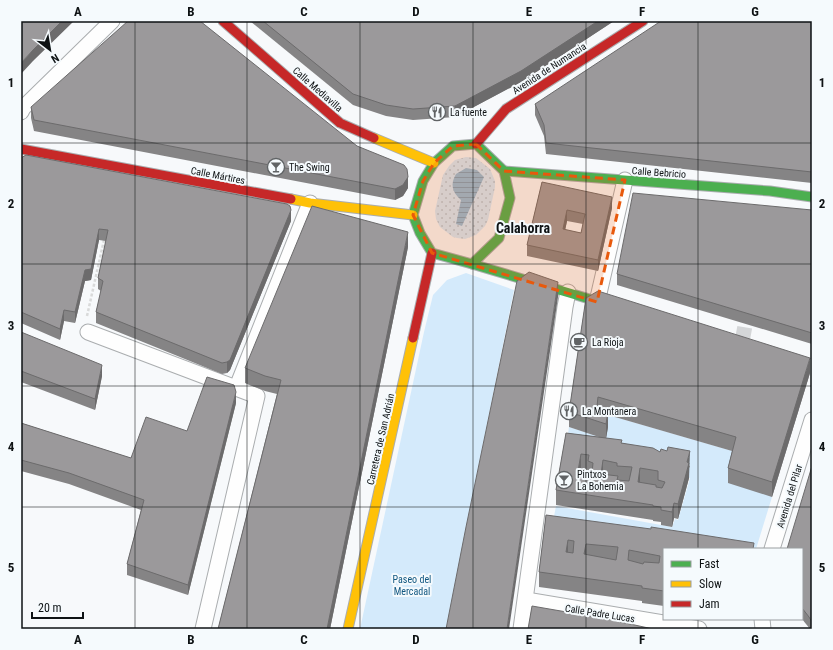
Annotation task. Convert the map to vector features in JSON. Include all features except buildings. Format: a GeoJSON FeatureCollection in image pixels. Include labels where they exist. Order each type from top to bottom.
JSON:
{"type":"FeatureCollection","features":[{"type":"Feature","properties":{"kind":"street"},"geometry":{"type":"LineString","coordinates":[[21,112],[23,108],[112,21]]}},
{"type":"Feature","properties":{"kind":"street","name":"Calle Mediavilla"},"geometry":{"type":"LineString","coordinates":[[223,21],[340,123],[434,163]]}},
{"type":"Feature","properties":{"kind":"street","name":"Avenida de Numancia"},"geometry":{"type":"LineString","coordinates":[[476,144],[506,109],[643,21]]}},
{"type":"Feature","properties":{"kind":"street"},"geometry":{"type":"LineString","coordinates":[[472,264],[499,238],[510,198],[504,171],[476,144],[453,146],[434,163],[423,181],[413,215],[420,233],[432,253],[620,308]]}},
{"type":"Feature","properties":{"kind":"street","name":"Calle Mártires"},"geometry":{"type":"LineString","coordinates":[[21,149],[310,203],[413,215]]}},
{"type":"Feature","properties":{"kind":"street","name":"Calle Bebricio"},"geometry":{"type":"LineString","coordinates":[[504,171],[770,191],[812,197]]}},
{"type":"Feature","properties":{"kind":"street"},"geometry":{"type":"LineString","coordinates":[[597,302],[625,180]]}},
{"type":"Feature","properties":{"kind":"street"},"geometry":{"type":"LineString","coordinates":[[237,387],[310,203]]}},
{"type":"Feature","properties":{"kind":"street","name":"Carretera de San Adrián"},"geometry":{"type":"LineString","coordinates":[[348,629],[432,253]]}},
{"type":"Feature","properties":{"kind":"street"},"geometry":{"type":"LineString","coordinates":[[521,629],[568,292]]}},
{"type":"Feature","properties":{"kind":"street"},"geometry":{"type":"LineString","coordinates":[[88,332],[237,387],[257,396],[203,629]]}},
{"type":"Feature","properties":{"kind":"street","name":"Avenida del Pilar"},"geometry":{"type":"LineString","coordinates":[[772,548],[812,420]]}},
{"type":"Feature","properties":{"kind":"street","name":"Calle Padre Lucas"},"geometry":{"type":"LineString","coordinates":[[526,600],[699,629]]}},
{"type":"Feature","properties":{"kind":"path"},"geometry":{"type":"LineString","coordinates":[[88,332],[86,318],[104,240]]}},
{"type":"Feature","properties":{"kind":"highlighted area"},"geometry":{"type":"Polygon","coordinates":[[[476,144],[504,171],[625,180],[597,302],[432,253],[413,215],[423,181],[434,163],[453,146],[476,144]]]}},
{"type":"Feature","properties":{"kind":"green space"},"geometry":{"type":"Polygon","coordinates":[[[466,157],[476,158],[490,169],[495,181],[495,187],[488,220],[485,226],[476,235],[465,239],[453,237],[440,227],[436,219],[435,211],[443,175],[455,160],[466,157]]]}},
{"type":"Feature","properties":{"kind":"green space","name":"Paseo del Mercadal"},"geometry":{"type":"Polygon","coordinates":[[[466,273],[514,290],[446,629],[360,629],[433,295],[447,280],[466,273]]]}},
{"type":"Feature","properties":{"kind":"green space"},"geometry":{"type":"Polygon","coordinates":[[[598,412],[736,452],[772,497],[756,548],[705,548],[552,527],[556,506],[672,527],[675,519],[678,520],[690,478],[566,448],[569,427],[606,439],[598,412]]]}},
{"type":"Feature","properties":{"kind":"water"},"geometry":{"type":"Polygon","coordinates":[[[466,168],[477,170],[484,177],[462,226],[456,224],[461,200],[454,191],[453,181],[456,174],[466,168]]]}},
{"type":"Feature","properties":{"kind":"tunnel"},"geometry":{"type":"LineString","coordinates":[[742,342],[749,304]]}},
{"type":"Feature","properties":{"kind":"traffic: fast"},"geometry":{"type":"LineString","coordinates":[[476,144],[504,171],[510,198],[499,238],[472,264],[432,253],[420,233],[413,215],[423,181],[434,163],[453,146],[476,144]]}},
{"type":"Feature","properties":{"kind":"traffic: fast"},"geometry":{"type":"LineString","coordinates":[[504,171],[770,191],[812,197]]}},
{"type":"Feature","properties":{"kind":"traffic: fast"},"geometry":{"type":"LineString","coordinates":[[472,264],[613,306]]}},
{"type":"Feature","properties":{"kind":"traffic: slow"},"geometry":{"type":"LineString","coordinates":[[374,138],[434,163]]}},
{"type":"Feature","properties":{"kind":"traffic: slow"},"geometry":{"type":"LineString","coordinates":[[291,199],[310,203],[413,215]]}},
{"type":"Feature","properties":{"kind":"traffic: slow"},"geometry":{"type":"LineString","coordinates":[[348,629],[413,338]]}},
{"type":"Feature","properties":{"kind":"traffic: jam"},"geometry":{"type":"LineString","coordinates":[[223,21],[340,123],[374,138]]}},
{"type":"Feature","properties":{"kind":"traffic: jam"},"geometry":{"type":"LineString","coordinates":[[476,144],[506,109],[643,21]]}},
{"type":"Feature","properties":{"kind":"traffic: jam"},"geometry":{"type":"LineString","coordinates":[[21,149],[291,199]]}},
{"type":"Feature","properties":{"kind":"traffic: jam"},"geometry":{"type":"LineString","coordinates":[[413,338],[432,253]]}},
{"type":"Feature","properties":{"kind":"place","name":"La fuente"},"geometry":{"type":"Point","coordinates":[437,112]}},
{"type":"Feature","properties":{"kind":"place","name":"The Swing"},"geometry":{"type":"Point","coordinates":[276,167]}},
{"type":"Feature","properties":{"kind":"place","name":"La Rioja"},"geometry":{"type":"Point","coordinates":[579,342]}},
{"type":"Feature","properties":{"kind":"place","name":"La Montanera"},"geometry":{"type":"Point","coordinates":[569,411]}},
{"type":"Feature","properties":{"kind":"place","name":"Pintxos La Bohemia"},"geometry":{"type":"Point","coordinates":[564,480]}},
{"type":"Feature","properties":{"kind":"district","name":"Calahorra"},"geometry":{"type":"Point","coordinates":[523,228]}}]}
